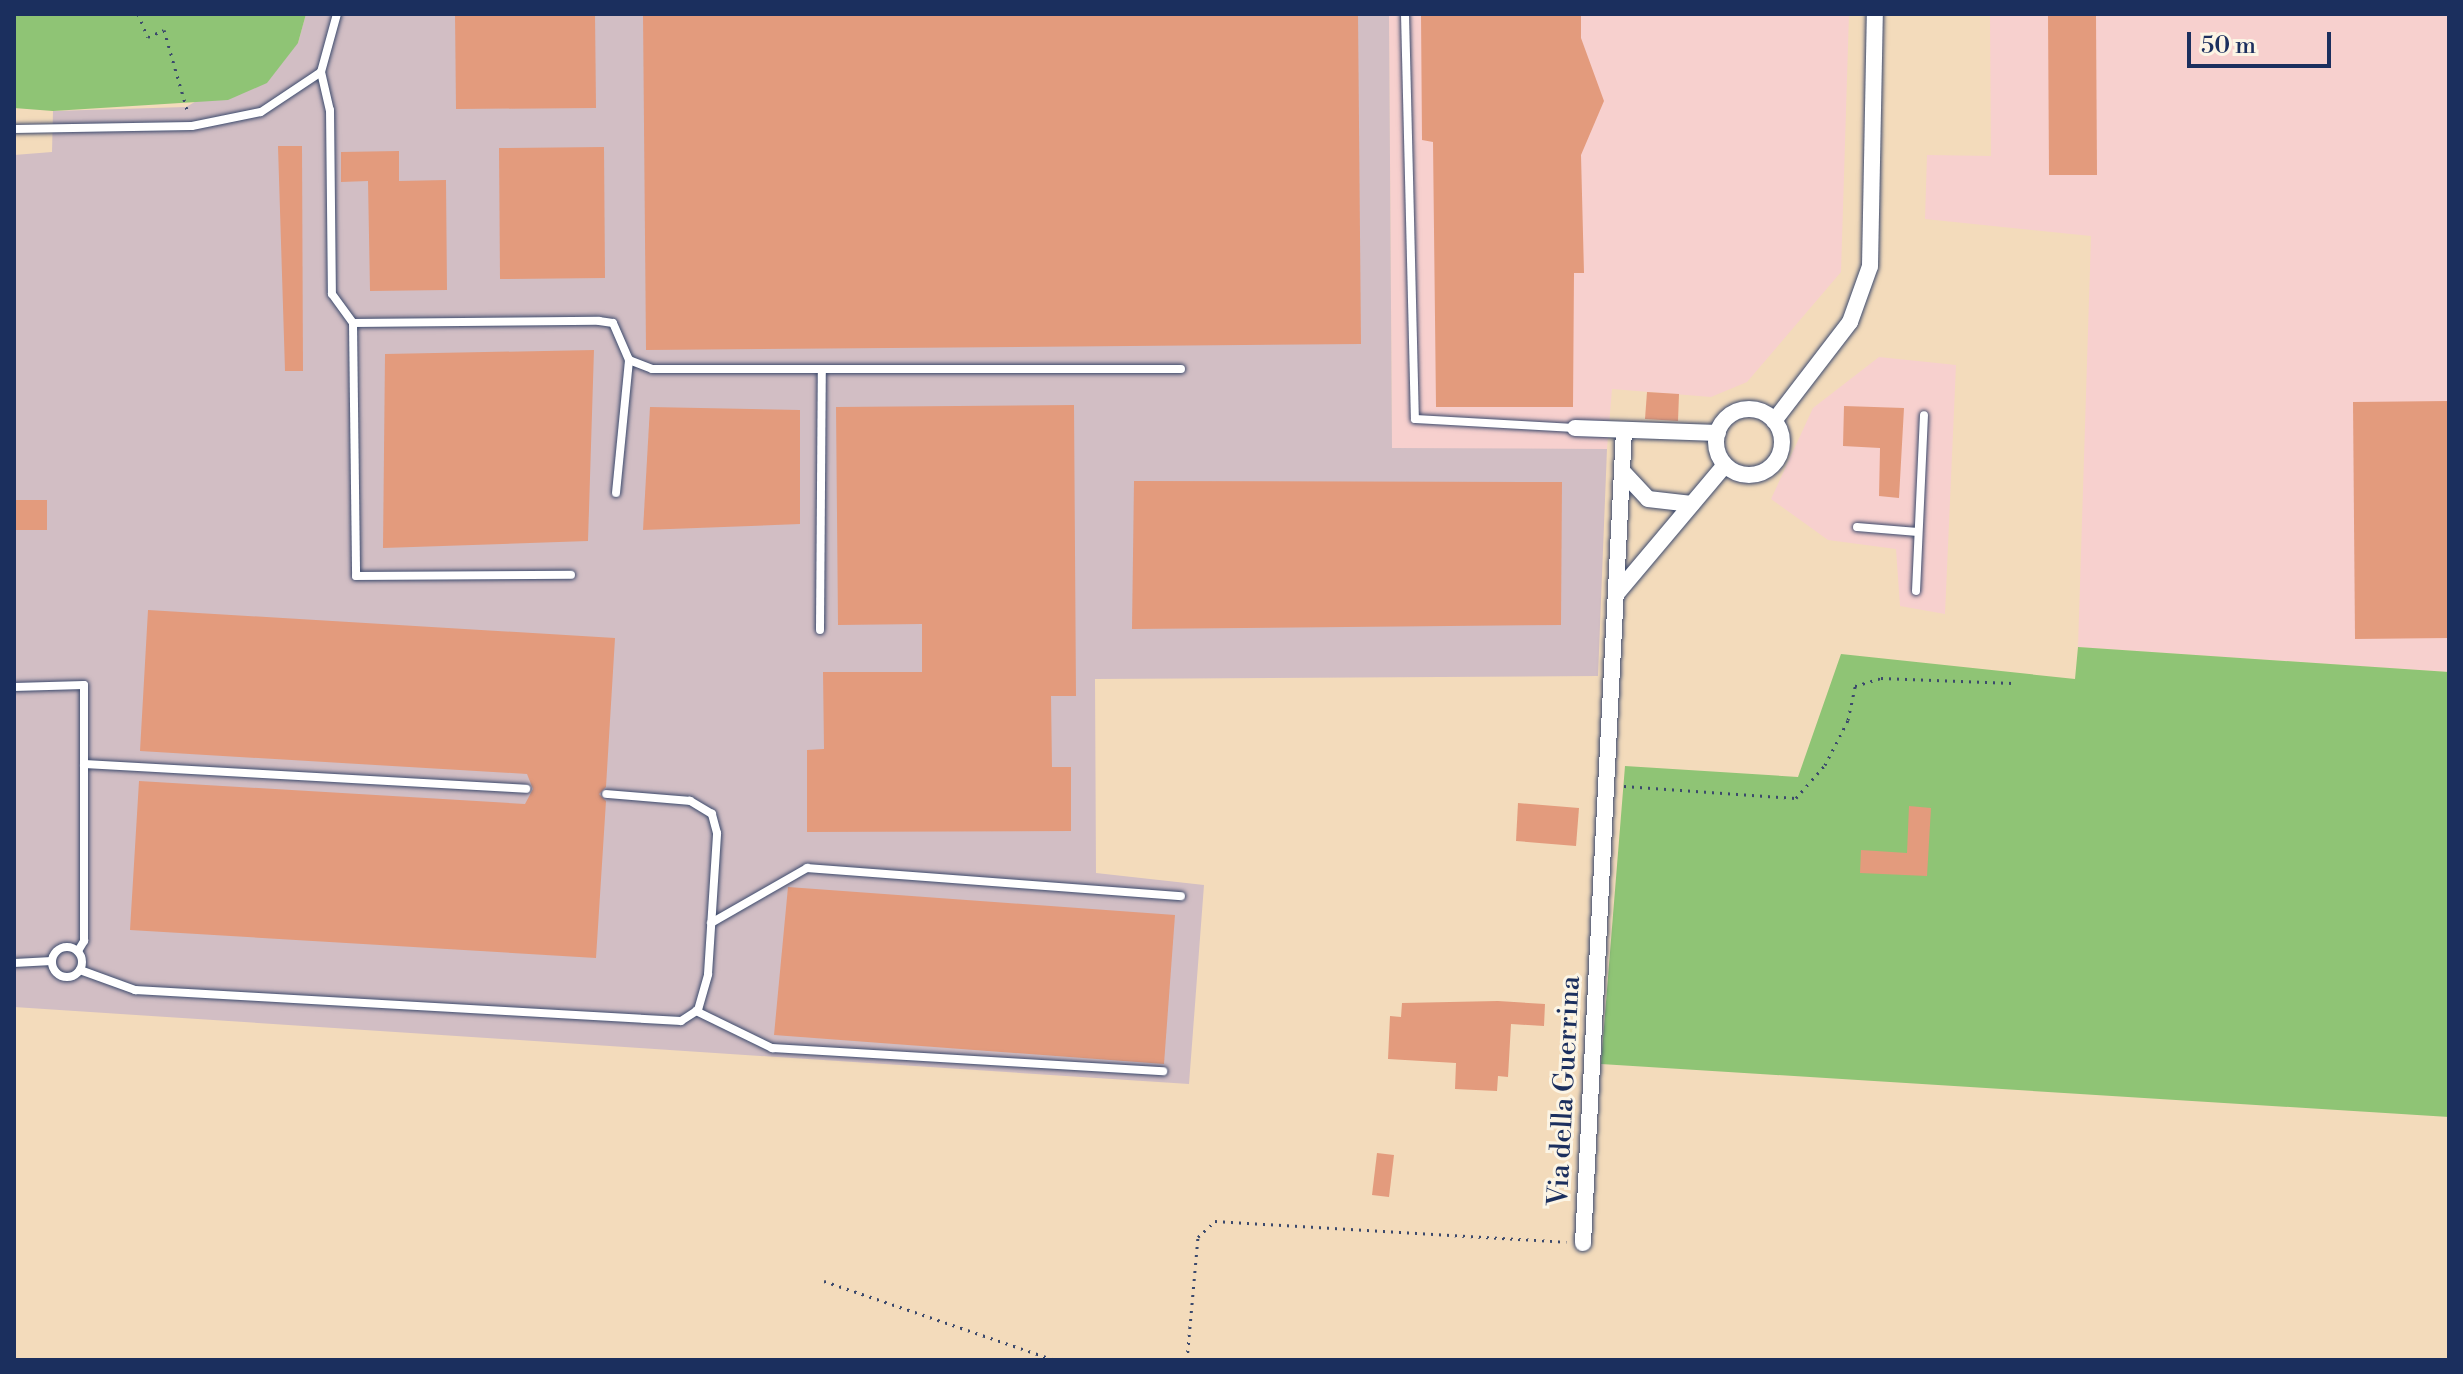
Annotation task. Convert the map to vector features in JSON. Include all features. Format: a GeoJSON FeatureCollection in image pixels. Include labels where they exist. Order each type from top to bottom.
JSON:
{"type":"FeatureCollection","features":[{"type":"Feature","properties":{"kind":"street"},"geometry":{"type":"LineString","coordinates":[[1774,421],[1850,322],[1870,266],[1875,14]]}},
{"type":"Feature","properties":{"kind":"street"},"geometry":{"type":"LineString","coordinates":[[1575,428],[1718,433],[1738,411],[1758,410],[1774,421],[1782,444],[1770,468],[1743,475],[1725,465],[1718,433]]}},
{"type":"Feature","properties":{"kind":"street","name":"Via della Guerrina"},"geometry":{"type":"LineString","coordinates":[[1583,1243],[1624,430]]}},
{"type":"Feature","properties":{"kind":"street"},"geometry":{"type":"LineString","coordinates":[[1618,592],[1725,465]]}},
{"type":"Feature","properties":{"kind":"street"},"geometry":{"type":"LineString","coordinates":[[1622,471],[1648,499],[1692,504]]}},
{"type":"Feature","properties":{"kind":"lane"},"geometry":{"type":"LineString","coordinates":[[337,14],[321,72],[330,110],[332,294],[353,323],[356,576],[571,575]]}},
{"type":"Feature","properties":{"kind":"lane"},"geometry":{"type":"LineString","coordinates":[[1405,14],[1415,419],[1575,428]]}},
{"type":"Feature","properties":{"kind":"lane"},"geometry":{"type":"LineString","coordinates":[[14,129],[192,126],[261,112],[321,72]]}},
{"type":"Feature","properties":{"kind":"lane"},"geometry":{"type":"LineString","coordinates":[[353,323],[613,323],[629,360],[616,493]]}},
{"type":"Feature","properties":{"kind":"lane"},"geometry":{"type":"LineString","coordinates":[[629,360],[652,369],[1181,369]]}},
{"type":"Feature","properties":{"kind":"lane"},"geometry":{"type":"LineString","coordinates":[[820,630],[822,369]]}},
{"type":"Feature","properties":{"kind":"lane"},"geometry":{"type":"LineString","coordinates":[[1916,591],[1924,415]]}},
{"type":"Feature","properties":{"kind":"lane"},"geometry":{"type":"LineString","coordinates":[[1857,527],[1918,532]]}},
{"type":"Feature","properties":{"kind":"lane"},"geometry":{"type":"LineString","coordinates":[[14,687],[84,685],[84,941],[78,951],[80,970]]}},
{"type":"Feature","properties":{"kind":"lane"},"geometry":{"type":"LineString","coordinates":[[84,764],[526,789]]}},
{"type":"Feature","properties":{"kind":"lane"},"geometry":{"type":"LineString","coordinates":[[52,961],[63,976],[80,970],[135,990],[667,1024],[696,1011],[704,994],[711,923],[712,814],[690,801],[606,794]]}},
{"type":"Feature","properties":{"kind":"lane"},"geometry":{"type":"LineString","coordinates":[[711,923],[807,868],[1181,896]]}},
{"type":"Feature","properties":{"kind":"lane"},"geometry":{"type":"LineString","coordinates":[[14,963],[52,961],[64,947],[78,951]]}},
{"type":"Feature","properties":{"kind":"lane"},"geometry":{"type":"LineString","coordinates":[[696,1011],[772,1048],[1163,1071]]}},
{"type":"Feature","properties":{"kind":"path"},"geometry":{"type":"LineString","coordinates":[[138,14],[148,37],[164,30],[192,126]]}},
{"type":"Feature","properties":{"kind":"path"},"geometry":{"type":"LineString","coordinates":[[1608,784],[1796,798],[1831,754],[1855,686],[1881,678],[2013,683]]}},
{"type":"Feature","properties":{"kind":"path","name":"Via della Guerrina"},"geometry":{"type":"LineString","coordinates":[[1187,1360],[1198,1237],[1215,1221],[1583,1243]]}},
{"type":"Feature","properties":{"kind":"path"},"geometry":{"type":"LineString","coordinates":[[824,1281],[1055,1360]]}},
{"type":"Feature","properties":{"kind":"shaded area"},"geometry":{"type":"Polygon","coordinates":[[[306,14],[1389,14],[1392,448],[1607,449],[1598,676],[1095,679],[1096,873],[1204,885],[1189,1084],[14,1007],[14,155],[52,152],[53,111],[186,107],[298,43],[306,14]]]}},
{"type":"Feature","properties":{"kind":"shaded area"},"geometry":{"type":"Polygon","coordinates":[[[1389,14],[1849,14],[1841,272],[1747,382],[1711,397],[1612,389],[1607,449],[1392,449],[1389,14]]]}},
{"type":"Feature","properties":{"kind":"shaded area"},"geometry":{"type":"Polygon","coordinates":[[[1990,14],[2449,14],[2449,672],[2078,647],[2091,236],[1925,219],[1927,155],[1991,156],[1990,14]]]}},
{"type":"Feature","properties":{"kind":"shaded area"},"geometry":{"type":"Polygon","coordinates":[[[1879,357],[1956,365],[1945,614],[1900,606],[1896,549],[1828,540],[1771,499],[1813,408],[1879,357]]]}},
{"type":"Feature","properties":{"kind":"green space"},"geometry":{"type":"Polygon","coordinates":[[[14,14],[306,14],[298,43],[267,83],[228,100],[53,111],[14,108],[14,14]]]}},
{"type":"Feature","properties":{"kind":"green space"},"geometry":{"type":"Polygon","coordinates":[[[2078,647],[2449,672],[2449,1117],[1601,1064],[1625,766],[1798,777],[1841,654],[2075,679],[2078,647]]]}},
{"type":"Feature","properties":{"kind":"building"},"geometry":{"type":"Polygon","coordinates":[[[455,14],[595,14],[596,108],[456,109],[455,14]]]}},
{"type":"Feature","properties":{"kind":"building"},"geometry":{"type":"Polygon","coordinates":[[[643,14],[1358,14],[1361,344],[646,350],[643,14]]]}},
{"type":"Feature","properties":{"kind":"building"},"geometry":{"type":"Polygon","coordinates":[[[1421,14],[1581,14],[1581,38],[1604,101],[1581,155],[1584,273],[1574,273],[1573,407],[1436,407],[1433,142],[1422,140],[1421,14]]]}},
{"type":"Feature","properties":{"kind":"building"},"geometry":{"type":"Polygon","coordinates":[[[2048,14],[2096,14],[2097,175],[2049,175],[2048,14]]]}},
{"type":"Feature","properties":{"kind":"building"},"geometry":{"type":"Polygon","coordinates":[[[278,146],[302,146],[303,371],[285,371],[278,146]]]}},
{"type":"Feature","properties":{"kind":"building"},"geometry":{"type":"Polygon","coordinates":[[[604,147],[605,278],[500,279],[499,148],[604,147]]]}},
{"type":"Feature","properties":{"kind":"building"},"geometry":{"type":"Polygon","coordinates":[[[399,151],[399,181],[446,180],[447,290],[370,291],[368,181],[341,182],[341,152],[399,151]]]}},
{"type":"Feature","properties":{"kind":"building"},"geometry":{"type":"Polygon","coordinates":[[[594,350],[588,541],[383,548],[385,354],[594,350]]]}},
{"type":"Feature","properties":{"kind":"building"},"geometry":{"type":"Polygon","coordinates":[[[1647,392],[1679,394],[1678,421],[1645,419],[1647,392]]]}},
{"type":"Feature","properties":{"kind":"building"},"geometry":{"type":"Polygon","coordinates":[[[2449,401],[2449,638],[2355,639],[2353,402],[2449,401]]]}},
{"type":"Feature","properties":{"kind":"building"},"geometry":{"type":"Polygon","coordinates":[[[1074,405],[1076,696],[1051,696],[1052,767],[1071,767],[1071,831],[807,832],[807,750],[824,749],[823,672],[922,672],[922,624],[838,625],[836,407],[1074,405]]]}},
{"type":"Feature","properties":{"kind":"building"},"geometry":{"type":"Polygon","coordinates":[[[1844,406],[1904,408],[1899,498],[1879,496],[1880,448],[1843,446],[1844,406]]]}},
{"type":"Feature","properties":{"kind":"building"},"geometry":{"type":"Polygon","coordinates":[[[650,407],[800,410],[800,524],[643,530],[650,407]]]}},
{"type":"Feature","properties":{"kind":"building"},"geometry":{"type":"Polygon","coordinates":[[[1134,481],[1562,482],[1561,625],[1132,629],[1134,481]]]}},
{"type":"Feature","properties":{"kind":"building"},"geometry":{"type":"Polygon","coordinates":[[[14,500],[47,500],[47,530],[14,530],[14,500]]]}},
{"type":"Feature","properties":{"kind":"building"},"geometry":{"type":"Polygon","coordinates":[[[148,610],[615,638],[606,787],[599,794],[606,801],[596,958],[130,930],[139,781],[525,804],[533,789],[527,774],[140,751],[148,610]]]}},
{"type":"Feature","properties":{"kind":"building"},"geometry":{"type":"Polygon","coordinates":[[[1518,803],[1579,808],[1576,846],[1516,841],[1518,803]]]}},
{"type":"Feature","properties":{"kind":"building"},"geometry":{"type":"Polygon","coordinates":[[[1909,806],[1931,808],[1927,876],[1860,873],[1861,850],[1907,853],[1909,806]]]}},
{"type":"Feature","properties":{"kind":"building"},"geometry":{"type":"Polygon","coordinates":[[[788,887],[1175,915],[1164,1064],[774,1035],[788,887]]]}},
{"type":"Feature","properties":{"kind":"building"},"geometry":{"type":"Polygon","coordinates":[[[1498,1001],[1545,1004],[1544,1026],[1511,1024],[1508,1077],[1498,1076],[1497,1091],[1455,1089],[1456,1063],[1388,1059],[1390,1016],[1401,1017],[1402,1003],[1498,1001]]]}},
{"type":"Feature","properties":{"kind":"building"},"geometry":{"type":"Polygon","coordinates":[[[1377,1153],[1394,1155],[1389,1197],[1372,1195],[1377,1153]]]}}]}
